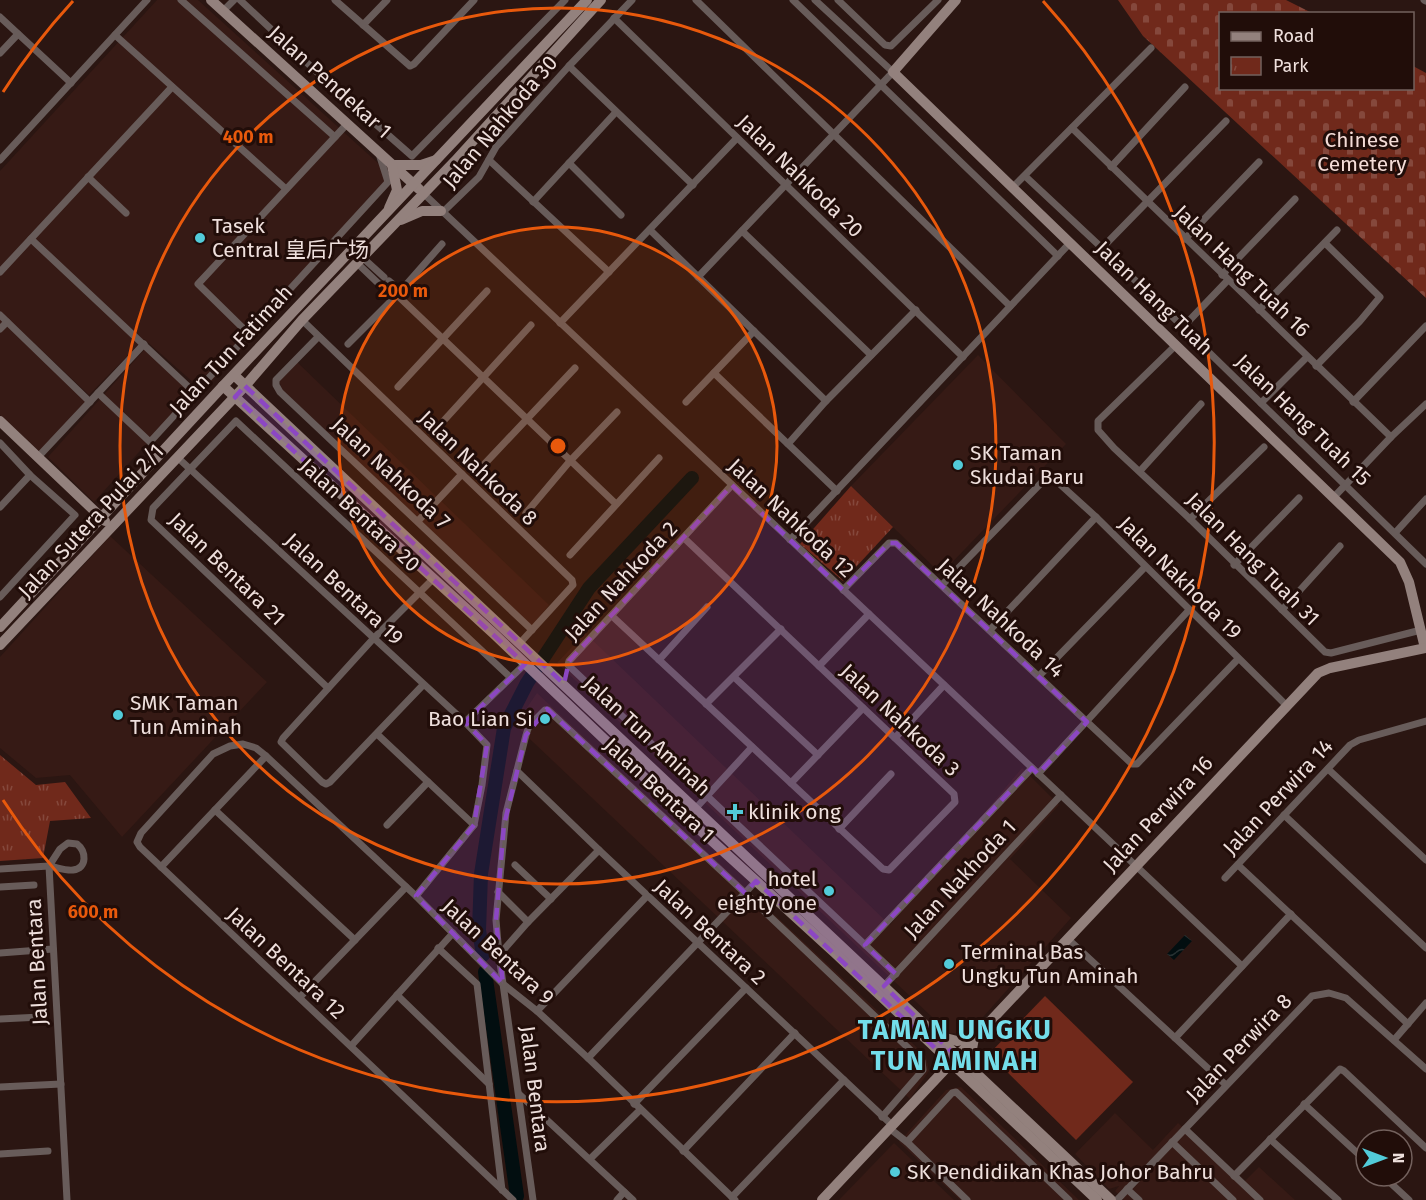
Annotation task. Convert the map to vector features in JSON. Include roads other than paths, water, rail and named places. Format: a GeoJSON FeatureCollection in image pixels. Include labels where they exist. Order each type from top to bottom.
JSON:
{"type":"FeatureCollection","features":[{"type":"Feature","properties":{"kind":"main road","name":"Jalan Pendekar 1"},"geometry":{"type":"LineString","coordinates":[[211,0],[423,193]]}},
{"type":"Feature","properties":{"kind":"main road","name":"Jalan Tun Fatimah"},"geometry":{"type":"LineString","coordinates":[[234,397],[359,260],[414,185],[587,0]]}},
{"type":"Feature","properties":{"kind":"main road","name":"Jalan Tun Fatimah"},"geometry":{"type":"LineString","coordinates":[[0,627],[327,277],[390,218],[423,193],[455,161],[602,0]]}},
{"type":"Feature","properties":{"kind":"main road"},"geometry":{"type":"LineString","coordinates":[[892,72],[946,2]]}},
{"type":"Feature","properties":{"kind":"main road","name":"Jalan Hang Tuah"},"geometry":{"type":"LineString","coordinates":[[892,72],[1400,562],[1409,582],[1426,649]]}},
{"type":"Feature","properties":{"kind":"main road"},"geometry":{"type":"LineString","coordinates":[[439,160],[415,166],[392,165],[397,190],[390,218],[422,211],[442,211]]}},
{"type":"Feature","properties":{"kind":"main road"},"geometry":{"type":"LineString","coordinates":[[327,277],[334,276],[352,256],[358,255],[359,260]]}},
{"type":"Feature","properties":{"kind":"main road","name":"Jalan Tun Aminah"},"geometry":{"type":"LineString","coordinates":[[234,375],[520,644],[527,661],[561,681],[884,986],[933,1040]]}},
{"type":"Feature","properties":{"kind":"main road","name":"Jalan Tun Aminah"},"geometry":{"type":"LineString","coordinates":[[223,386],[433,579],[527,661],[554,691],[756,881],[953,1059],[980,1078],[1111,1200]]}},
{"type":"Feature","properties":{"kind":"main road","name":"Jalan Sutera Pulai 2/1"},"geometry":{"type":"LineString","coordinates":[[0,645],[234,397]]}},
{"type":"Feature","properties":{"kind":"main road"},"geometry":{"type":"LineString","coordinates":[[0,421],[111,527]]}},
{"type":"Feature","properties":{"kind":"main road","name":"Jalan Perwira 16"},"geometry":{"type":"LineString","coordinates":[[822,1200],[1318,673],[1426,649]]}},
{"type":"Feature","properties":{"kind":"main road"},"geometry":{"type":"LineString","coordinates":[[966,1077],[948,1075],[936,1077],[938,1058],[933,1040],[957,1041],[974,1037],[971,1055],[980,1078]]}},
{"type":"Feature","properties":{"kind":"main road","name":"Jalan Tun Aminah"},"geometry":{"type":"LineString","coordinates":[[953,1059],[966,1077],[1097,1200]]}},
{"type":"Feature","properties":{"kind":"street"},"geometry":{"type":"LineString","coordinates":[[0,160],[147,0]]}},
{"type":"Feature","properties":{"kind":"street"},"geometry":{"type":"LineString","coordinates":[[181,0],[335,137]]}},
{"type":"Feature","properties":{"kind":"street"},"geometry":{"type":"LineString","coordinates":[[224,11],[234,0]]}},
{"type":"Feature","properties":{"kind":"street"},"geometry":{"type":"LineString","coordinates":[[240,0],[320,75],[412,156],[565,0]]}},
{"type":"Feature","properties":{"kind":"street"},"geometry":{"type":"LineString","coordinates":[[335,0],[410,66],[474,0]]}},
{"type":"Feature","properties":{"kind":"street"},"geometry":{"type":"LineString","coordinates":[[363,26],[387,0]]}},
{"type":"Feature","properties":{"kind":"street","name":"Jalan Nahkoda 30"},"geometry":{"type":"LineString","coordinates":[[442,211],[479,177],[496,147],[632,0]]}},
{"type":"Feature","properties":{"kind":"street"},"geometry":{"type":"LineString","coordinates":[[696,0],[1010,306]]}},
{"type":"Feature","properties":{"kind":"street"},"geometry":{"type":"LineString","coordinates":[[793,0],[1058,256]]}},
{"type":"Feature","properties":{"kind":"street","name":"Jalan Hang Tuah"},"geometry":{"type":"LineString","coordinates":[[815,0],[892,72]]}},
{"type":"Feature","properties":{"kind":"street"},"geometry":{"type":"LineString","coordinates":[[838,0],[885,45],[891,46],[946,2]]}},
{"type":"Feature","properties":{"kind":"street"},"geometry":{"type":"LineString","coordinates":[[0,17],[71,83]]}},
{"type":"Feature","properties":{"kind":"street","name":"Jalan Nahkoda 20"},"geometry":{"type":"LineString","coordinates":[[614,18],[963,357]]}},
{"type":"Feature","properties":{"kind":"street"},"geometry":{"type":"LineString","coordinates":[[0,53],[18,34]]}},
{"type":"Feature","properties":{"kind":"street"},"geometry":{"type":"LineString","coordinates":[[115,35],[286,189]]}},
{"type":"Feature","properties":{"kind":"street"},"geometry":{"type":"LineString","coordinates":[[1012,188],[1151,48]]}},
{"type":"Feature","properties":{"kind":"street"},"geometry":{"type":"LineString","coordinates":[[569,66],[693,185]]}},
{"type":"Feature","properties":{"kind":"street"},"geometry":{"type":"LineString","coordinates":[[698,277],[892,72]]}},
{"type":"Feature","properties":{"kind":"street"},"geometry":{"type":"LineString","coordinates":[[0,272],[172,87]]}},
{"type":"Feature","properties":{"kind":"street"},"geometry":{"type":"LineString","coordinates":[[1111,167],[1185,87]]}},
{"type":"Feature","properties":{"kind":"street"},"geometry":{"type":"LineString","coordinates":[[533,202],[616,112]]}},
{"type":"Feature","properties":{"kind":"street"},"geometry":{"type":"LineString","coordinates":[[1102,248],[1226,121]]}},
{"type":"Feature","properties":{"kind":"street"},"geometry":{"type":"LineString","coordinates":[[250,335],[198,284],[347,124]]}},
{"type":"Feature","properties":{"kind":"street","name":"Jalan Hang Tuah 16"},"geometry":{"type":"LineString","coordinates":[[1072,128],[1391,437]]}},
{"type":"Feature","properties":{"kind":"street"},"geometry":{"type":"LineString","coordinates":[[560,323],[737,138]]}},
{"type":"Feature","properties":{"kind":"street"},"geometry":{"type":"LineString","coordinates":[[98,393],[150,442],[388,182],[385,166],[378,152]]}},
{"type":"Feature","properties":{"kind":"street"},"geometry":{"type":"LineString","coordinates":[[489,160],[609,272]]}},
{"type":"Feature","properties":{"kind":"street"},"geometry":{"type":"LineString","coordinates":[[1185,239],[1259,162]]}},
{"type":"Feature","properties":{"kind":"street"},"geometry":{"type":"LineString","coordinates":[[569,163],[621,215]]}},
{"type":"Feature","properties":{"kind":"street","name":"Jalan Hang Tuah 15"},"geometry":{"type":"LineString","coordinates":[[1025,176],[1426,564]]}},
{"type":"Feature","properties":{"kind":"street"},"geometry":{"type":"LineString","coordinates":[[88,177],[126,213]]}},
{"type":"Feature","properties":{"kind":"street","name":"Jalan Nahkoda 12"},"geometry":{"type":"LineString","coordinates":[[423,193],[1242,966]]}},
{"type":"Feature","properties":{"kind":"street"},"geometry":{"type":"LineString","coordinates":[[1183,327],[1295,199]]}},
{"type":"Feature","properties":{"kind":"street"},"geometry":{"type":"LineString","coordinates":[[650,230],[826,401]]}},
{"type":"Feature","properties":{"kind":"street"},"geometry":{"type":"LineString","coordinates":[[1259,310],[1337,230]]}},
{"type":"Feature","properties":{"kind":"street"},"geometry":{"type":"LineString","coordinates":[[742,231],[871,355]]}},
{"type":"Feature","properties":{"kind":"street"},"geometry":{"type":"LineString","coordinates":[[31,239],[195,393]]}},
{"type":"Feature","properties":{"kind":"street"},"geometry":{"type":"LineString","coordinates":[[1316,366],[1380,297],[1325,243]]}},
{"type":"Feature","properties":{"kind":"street"},"geometry":{"type":"LineString","coordinates":[[348,344],[397,295],[442,244]]}},
{"type":"Feature","properties":{"kind":"street"},"geometry":{"type":"LineString","coordinates":[[790,540],[1069,244]]}},
{"type":"Feature","properties":{"kind":"street"},"geometry":{"type":"LineString","coordinates":[[359,260],[396,287],[397,295]]}},
{"type":"Feature","properties":{"kind":"street"},"geometry":{"type":"LineString","coordinates":[[359,260],[389,294],[397,295],[616,504]]}},
{"type":"Feature","properties":{"kind":"street"},"geometry":{"type":"LineString","coordinates":[[398,387],[487,291]]}},
{"type":"Feature","properties":{"kind":"street"},"geometry":{"type":"LineString","coordinates":[[788,444],[826,401],[916,310]]}},
{"type":"Feature","properties":{"kind":"street"},"geometry":{"type":"LineString","coordinates":[[0,315],[90,402]]}},
{"type":"Feature","properties":{"kind":"street","name":"Jalan Nahkoda 8"},"geometry":{"type":"LineString","coordinates":[[302,320],[572,580],[573,585],[570,589],[520,644]]}},
{"type":"Feature","properties":{"kind":"street"},"geometry":{"type":"LineString","coordinates":[[0,329],[7,322]]}},
{"type":"Feature","properties":{"kind":"street"},"geometry":{"type":"LineString","coordinates":[[438,427],[531,325]]}},
{"type":"Feature","properties":{"kind":"street"},"geometry":{"type":"LineString","coordinates":[[1353,402],[1426,326]]}},
{"type":"Feature","properties":{"kind":"street"},"geometry":{"type":"LineString","coordinates":[[686,402],[754,331]]}},
{"type":"Feature","properties":{"kind":"street","name":"Jalan Nahkoda 7"},"geometry":{"type":"LineString","coordinates":[[318,337],[276,380],[276,386],[280,392],[532,630]]}},
{"type":"Feature","properties":{"kind":"street"},"geometry":{"type":"LineString","coordinates":[[38,457],[144,344]]}},
{"type":"Feature","properties":{"kind":"street","name":"Jalan Hang Tuah 31"},"geometry":{"type":"LineString","coordinates":[[1175,346],[1100,417],[1098,430],[1325,652],[1331,653],[1421,630]]}},
{"type":"Feature","properties":{"kind":"street"},"geometry":{"type":"LineString","coordinates":[[1261,403],[1307,357]]}},
{"type":"Feature","properties":{"kind":"street"},"geometry":{"type":"LineString","coordinates":[[476,473],[575,368]]}},
{"type":"Feature","properties":{"kind":"street"},"geometry":{"type":"LineString","coordinates":[[714,373],[837,491]]}},
{"type":"Feature","properties":{"kind":"street"},"geometry":{"type":"LineString","coordinates":[[1140,471],[1201,404]]}},
{"type":"Feature","properties":{"kind":"street"},"geometry":{"type":"LineString","coordinates":[[1334,498],[1391,437],[1426,404]]}},
{"type":"Feature","properties":{"kind":"street"},"geometry":{"type":"LineString","coordinates":[[526,513],[570,461],[617,412]]}},
{"type":"Feature","properties":{"kind":"street","name":"Jalan Bentara 20"},"geometry":{"type":"LineString","coordinates":[[190,468],[233,422],[239,422],[418,593],[510,677]]}},
{"type":"Feature","properties":{"kind":"street"},"geometry":{"type":"LineString","coordinates":[[0,443],[30,475],[75,515],[0,597]]}},
{"type":"Feature","properties":{"kind":"street"},"geometry":{"type":"LineString","coordinates":[[1190,519],[1264,447]]}},
{"type":"Feature","properties":{"kind":"street","name":"Jalan Bentara 19"},"geometry":{"type":"LineString","coordinates":[[177,457],[465,722],[487,745],[474,825]]}},
{"type":"Feature","properties":{"kind":"street"},"geometry":{"type":"LineString","coordinates":[[570,555],[658,458]]}},
{"type":"Feature","properties":{"kind":"street","name":"Jalan Bentara 21"},"geometry":{"type":"LineString","coordinates":[[190,468],[153,508],[151,520],[328,688]]}},
{"type":"Feature","properties":{"kind":"street"},"geometry":{"type":"LineString","coordinates":[[418,521],[462,474]]}},
{"type":"Feature","properties":{"kind":"street"},"geometry":{"type":"LineString","coordinates":[[0,507],[30,475]]}},
{"type":"Feature","properties":{"kind":"street","name":"Jalan Nakhoda 19"},"geometry":{"type":"LineString","coordinates":[[942,585],[1048,477],[1052,477],[1096,517],[1286,705]]}},
{"type":"Feature","properties":{"kind":"street","name":"Jalan Nahkoda 2"},"geometry":{"type":"LineString","coordinates":[[732,485],[569,661],[568,665],[896,974]]}},
{"type":"Feature","properties":{"kind":"street"},"geometry":{"type":"LineString","coordinates":[[1234,565],[1299,498]]}},
{"type":"Feature","properties":{"kind":"street"},"geometry":{"type":"LineString","coordinates":[[1395,533],[1426,499]]}},
{"type":"Feature","properties":{"kind":"street"},"geometry":{"type":"LineString","coordinates":[[990,630],[1096,517]]}},
{"type":"Feature","properties":{"kind":"street","name":"Jalan Nahkoda 3"},"geometry":{"type":"LineString","coordinates":[[612,616],[883,869],[889,870],[955,802],[954,794],[684,537]]}},
{"type":"Feature","properties":{"kind":"street","name":"Jalan Nahkoda 14"},"geometry":{"type":"LineString","coordinates":[[843,590],[889,543],[896,543],[1132,764],[1137,764],[1238,659]]}},
{"type":"Feature","properties":{"kind":"street"},"geometry":{"type":"LineString","coordinates":[[1282,610],[1340,546]]}},
{"type":"Feature","properties":{"kind":"street"},"geometry":{"type":"LineString","coordinates":[[1039,676],[1145,567]]}},
{"type":"Feature","properties":{"kind":"street"},"geometry":{"type":"LineString","coordinates":[[423,685],[326,784],[281,742],[373,639],[433,579]]}},
{"type":"Feature","properties":{"kind":"street"},"geometry":{"type":"LineString","coordinates":[[659,660],[707,607]]}},
{"type":"Feature","properties":{"kind":"street"},"geometry":{"type":"LineString","coordinates":[[1038,774],[1189,610]]}},
{"type":"Feature","properties":{"kind":"street"},"geometry":{"type":"LineString","coordinates":[[819,666],[869,614]]}},
{"type":"Feature","properties":{"kind":"street"},"geometry":{"type":"LineString","coordinates":[[706,704],[781,629]]}},
{"type":"Feature","properties":{"kind":"street"},"geometry":{"type":"LineString","coordinates":[[465,722],[527,661]]}},
{"type":"Feature","properties":{"kind":"street"},"geometry":{"type":"LineString","coordinates":[[734,677],[818,755]]}},
{"type":"Feature","properties":{"kind":"street"},"geometry":{"type":"LineString","coordinates":[[895,738],[944,685]]}},
{"type":"Feature","properties":{"kind":"street"},"geometry":{"type":"LineString","coordinates":[[791,783],[863,708]]}},
{"type":"Feature","properties":{"kind":"street","name":"Jalan Bentara"},"geometry":{"type":"LineString","coordinates":[[533,1200],[496,920],[504,825],[517,771],[529,726],[545,710],[550,711]]}},
{"type":"Feature","properties":{"kind":"street","name":"Jalan Bentara 1"},"geometry":{"type":"LineString","coordinates":[[550,711],[922,1061],[923,1070],[882,1116]]}},
{"type":"Feature","properties":{"kind":"street","name":"Jalan Perwira 14"},"geometry":{"type":"LineString","coordinates":[[1225,878],[1350,745],[1359,740],[1426,721]]}},
{"type":"Feature","properties":{"kind":"street"},"geometry":{"type":"LineString","coordinates":[[377,734],[474,825],[416,896]]}},
{"type":"Feature","properties":{"kind":"street","name":"Jalan Bentara 9"},"geometry":{"type":"LineString","coordinates":[[230,746],[243,744],[256,748],[266,756],[416,896],[503,984],[537,1011],[588,1058],[734,1199]]}},
{"type":"Feature","properties":{"kind":"street","name":"Jalan Bentara 12"},"geometry":{"type":"LineString","coordinates":[[230,746],[213,754],[141,833],[137,842],[513,1200]]}},
{"type":"Feature","properties":{"kind":"street"},"geometry":{"type":"LineString","coordinates":[[696,808],[752,747]]}},
{"type":"Feature","properties":{"kind":"street"},"geometry":{"type":"LineString","coordinates":[[161,867],[266,756]]}},
{"type":"Feature","properties":{"kind":"street"},"geometry":{"type":"LineString","coordinates":[[865,945],[1032,768]]}},
{"type":"Feature","properties":{"kind":"street"},"geometry":{"type":"LineString","coordinates":[[1328,769],[1426,860]]}},
{"type":"Feature","properties":{"kind":"street","name":"Jalan Bentara 2"},"geometry":{"type":"LineString","coordinates":[[517,771],[647,896],[795,1033],[967,1200]]}},
{"type":"Feature","properties":{"kind":"street"},"geometry":{"type":"LineString","coordinates":[[839,829],[891,774]]}},
{"type":"Feature","properties":{"kind":"street"},"geometry":{"type":"LineString","coordinates":[[387,825],[428,782]]}},
{"type":"Feature","properties":{"kind":"street","name":"Jalan Nakhoda 1"},"geometry":{"type":"LineString","coordinates":[[884,986],[1061,795]]}},
{"type":"Feature","properties":{"kind":"street"},"geometry":{"type":"LineString","coordinates":[[215,810],[355,940]]}},
{"type":"Feature","properties":{"kind":"street"},"geometry":{"type":"LineString","coordinates":[[1284,815],[1426,948]]}},
{"type":"Feature","properties":{"kind":"street"},"geometry":{"type":"LineString","coordinates":[[0,869],[49,866],[69,870],[77,869],[83,863],[83,851],[77,844],[68,843],[60,849],[49,866]]}},
{"type":"Feature","properties":{"kind":"street"},"geometry":{"type":"LineString","coordinates":[[499,955],[599,850]]}},
{"type":"Feature","properties":{"kind":"street"},"geometry":{"type":"LineString","coordinates":[[515,865],[551,899]]}},
{"type":"Feature","properties":{"kind":"street"},"geometry":{"type":"LineString","coordinates":[[1238,865],[1408,1024]]}},
{"type":"Feature","properties":{"kind":"street","name":"Jalan Bentara"},"geometry":{"type":"LineString","coordinates":[[49,866],[67,1200]]}},
{"type":"Feature","properties":{"kind":"street"},"geometry":{"type":"LineString","coordinates":[[588,1058],[756,881]]}},
{"type":"Feature","properties":{"kind":"street"},"geometry":{"type":"LineString","coordinates":[[0,887],[34,885]]}},
{"type":"Feature","properties":{"kind":"street"},"geometry":{"type":"LineString","coordinates":[[300,998],[406,887]]}},
{"type":"Feature","properties":{"kind":"street"},"geometry":{"type":"LineString","coordinates":[[498,892],[528,922]]}},
{"type":"Feature","properties":{"kind":"street"},"geometry":{"type":"LineString","coordinates":[[537,1011],[647,896]]}},
{"type":"Feature","properties":{"kind":"street"},"geometry":{"type":"LineString","coordinates":[[1175,1038],[1291,914]]}},
{"type":"Feature","properties":{"kind":"street"},"geometry":{"type":"LineString","coordinates":[[351,1046],[453,933]]}},
{"type":"Feature","properties":{"kind":"street"},"geometry":{"type":"LineString","coordinates":[[1068,939],[1226,1085]]}},
{"type":"Feature","properties":{"kind":"street"},"geometry":{"type":"LineString","coordinates":[[438,948],[477,984],[502,1190]]}},
{"type":"Feature","properties":{"kind":"street"},"geometry":{"type":"LineString","coordinates":[[0,953],[53,949]]}},
{"type":"Feature","properties":{"kind":"street"},"geometry":{"type":"LineString","coordinates":[[590,1159],[746,988]]}},
{"type":"Feature","properties":{"kind":"street","name":"Jalan Perwira 8"},"geometry":{"type":"LineString","coordinates":[[1117,1200],[1311,996],[1329,993],[1346,998],[1426,1069]]}},
{"type":"Feature","properties":{"kind":"street"},"geometry":{"type":"LineString","coordinates":[[397,995],[489,1084]]}},
{"type":"Feature","properties":{"kind":"street"},"geometry":{"type":"LineString","coordinates":[[1394,1040],[1426,1003]]}},
{"type":"Feature","properties":{"kind":"street"},"geometry":{"type":"LineString","coordinates":[[0,1019],[41,1017]]}},
{"type":"Feature","properties":{"kind":"street"},"geometry":{"type":"LineString","coordinates":[[683,1151],[795,1033]]}},
{"type":"Feature","properties":{"kind":"street"},"geometry":{"type":"LineString","coordinates":[[1234,1176],[1340,1069],[1426,1148]]}},
{"type":"Feature","properties":{"kind":"street"},"geometry":{"type":"LineString","coordinates":[[734,1199],[844,1080]]}},
{"type":"Feature","properties":{"kind":"street"},"geometry":{"type":"LineString","coordinates":[[0,1088],[60,1084]]}},
{"type":"Feature","properties":{"kind":"street"},"geometry":{"type":"LineString","coordinates":[[907,1142],[952,1093],[956,1092],[1069,1200]]}},
{"type":"Feature","properties":{"kind":"street"},"geometry":{"type":"LineString","coordinates":[[519,1094],[633,1200]]}},
{"type":"Feature","properties":{"kind":"street"},"geometry":{"type":"LineString","coordinates":[[1304,1104],[1354,1150]]}},
{"type":"Feature","properties":{"kind":"street"},"geometry":{"type":"LineString","coordinates":[[1185,1129],[1260,1200]]}},
{"type":"Feature","properties":{"kind":"street"},"geometry":{"type":"LineString","coordinates":[[1270,1139],[1338,1200]]}},
{"type":"Feature","properties":{"kind":"street"},"geometry":{"type":"LineString","coordinates":[[1172,1143],[1233,1200]]}},
{"type":"Feature","properties":{"kind":"street"},"geometry":{"type":"LineString","coordinates":[[0,1154],[48,1151]]}},
{"type":"Feature","properties":{"kind":"street"},"geometry":{"type":"LineString","coordinates":[[1396,1188],[1409,1200]]}},
{"type":"Feature","properties":{"kind":"street"},"geometry":{"type":"LineString","coordinates":[[1127,1189],[1139,1200]]}},
{"type":"Feature","properties":{"kind":"street"},"geometry":{"type":"LineString","coordinates":[[617,1200],[624,1192]]}},
{"type":"Feature","properties":{"kind":"water"},"geometry":{"type":"Polygon","coordinates":[[[1185,935],[1192,941],[1174,960],[1167,954],[1185,935]]]}},
{"type":"Feature","properties":{"kind":"waterway"},"geometry":{"type":"LineString","coordinates":[[483,955],[479,930],[481,874],[504,728],[527,683],[589,588],[692,478]]}},
{"type":"Feature","properties":{"kind":"waterway"},"geometry":{"type":"LineString","coordinates":[[485,972],[517,1196]]}},
{"type":"Feature","properties":{"kind":"place","name":"Tasek Central 皇后广场"},"geometry":{"type":"Point","coordinates":[200,238]}},
{"type":"Feature","properties":{"kind":"place","name":"SK Taman Skudai Baru"},"geometry":{"type":"Point","coordinates":[958,465]}},
{"type":"Feature","properties":{"kind":"place","name":"SMK Taman Tun Aminah"},"geometry":{"type":"Point","coordinates":[118,715]}},
{"type":"Feature","properties":{"kind":"place","name":"Bao Lian Si"},"geometry":{"type":"Point","coordinates":[545,719]}},
{"type":"Feature","properties":{"kind":"place","name":"klinik ong"},"geometry":{"type":"Point","coordinates":[735,812]}},
{"type":"Feature","properties":{"kind":"place","name":"hotel eighty one"},"geometry":{"type":"Point","coordinates":[829,891]}},
{"type":"Feature","properties":{"kind":"place","name":"Terminal Bas Ungku Tun Aminah"},"geometry":{"type":"Point","coordinates":[949,964]}},
{"type":"Feature","properties":{"kind":"place","name":"SK Pendidikan Khas Johor Bahru"},"geometry":{"type":"Point","coordinates":[895,1172]}},
{"type":"Feature","properties":{"kind":"district","name":"TAMAN UNGKU TUN AMINAH"},"geometry":{"type":"Point","coordinates":[955,1046]}},
{"type":"Feature","properties":{"kind":"park label","name":"Chinese Cemetery"},"geometry":{"type":"Point","coordinates":[1362,152]}}]}
